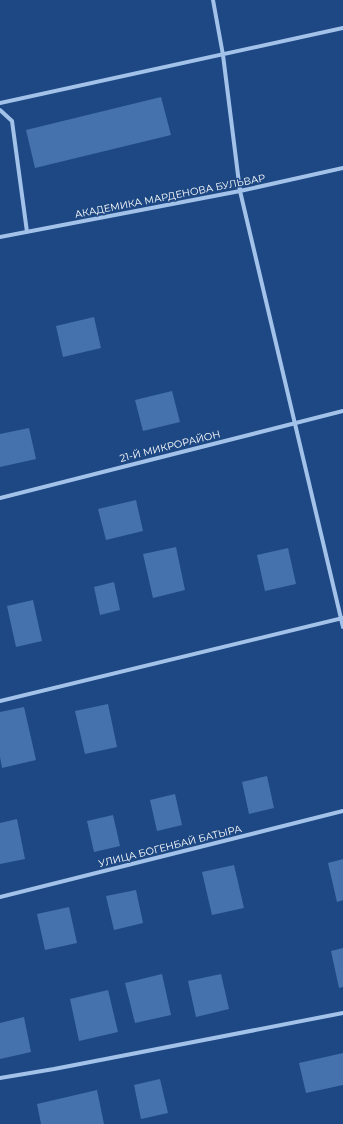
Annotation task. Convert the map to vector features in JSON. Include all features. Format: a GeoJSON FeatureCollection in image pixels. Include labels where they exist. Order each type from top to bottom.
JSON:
{"type":"FeatureCollection","features":[{"type":"Feature","properties":{"kind":"street"},"geometry":{"type":"LineString","coordinates":[[213,0],[223,55],[240,191],[343,627]]}},
{"type":"Feature","properties":{"kind":"street"},"geometry":{"type":"LineString","coordinates":[[0,103],[343,28]]}},
{"type":"Feature","properties":{"kind":"street"},"geometry":{"type":"LineString","coordinates":[[0,110],[12,121],[27,232]]}},
{"type":"Feature","properties":{"kind":"street","name":"АКАДЕМИКА МАРДЕНОВА БУЛЬВАР"},"geometry":{"type":"LineString","coordinates":[[0,238],[240,191],[343,168]]}},
{"type":"Feature","properties":{"kind":"street","name":"21-Й МИКРОРАЙОН"},"geometry":{"type":"LineString","coordinates":[[0,498],[343,411]]}},
{"type":"Feature","properties":{"kind":"street"},"geometry":{"type":"LineString","coordinates":[[0,701],[342,619]]}},
{"type":"Feature","properties":{"kind":"street","name":"УЛИЦА БОГЕНБАЙ БАТЫРА"},"geometry":{"type":"LineString","coordinates":[[0,897],[343,811]]}},
{"type":"Feature","properties":{"kind":"street"},"geometry":{"type":"LineString","coordinates":[[0,1078],[54,1069],[343,1013]]}},
{"type":"Feature","properties":{"kind":"building"},"geometry":{"type":"Polygon","coordinates":[[[161,97],[171,135],[35,168],[26,130],[161,97]]]}},
{"type":"Feature","properties":{"kind":"building"},"geometry":{"type":"Polygon","coordinates":[[[94,317],[101,348],[63,357],[56,326],[94,317]]]}},
{"type":"Feature","properties":{"kind":"building"},"geometry":{"type":"Polygon","coordinates":[[[172,391],[180,422],[143,431],[135,400],[172,391]]]}},
{"type":"Feature","properties":{"kind":"building"},"geometry":{"type":"Polygon","coordinates":[[[29,428],[36,459],[0,467],[0,434],[29,428]]]}},
{"type":"Feature","properties":{"kind":"building"},"geometry":{"type":"Polygon","coordinates":[[[136,500],[143,531],[106,540],[98,509],[136,500]]]}},
{"type":"Feature","properties":{"kind":"building"},"geometry":{"type":"Polygon","coordinates":[[[176,547],[185,590],[153,598],[143,554],[176,547]]]}},
{"type":"Feature","properties":{"kind":"building"},"geometry":{"type":"Polygon","coordinates":[[[288,548],[296,584],[265,591],[257,555],[288,548]]]}},
{"type":"Feature","properties":{"kind":"building"},"geometry":{"type":"Polygon","coordinates":[[[114,582],[120,610],[100,615],[94,587],[114,582]]]}},
{"type":"Feature","properties":{"kind":"building"},"geometry":{"type":"Polygon","coordinates":[[[33,600],[42,641],[16,647],[7,606],[33,600]]]}},
{"type":"Feature","properties":{"kind":"building"},"geometry":{"type":"Polygon","coordinates":[[[108,704],[117,747],[85,754],[75,711],[108,704]]]}},
{"type":"Feature","properties":{"kind":"building"},"geometry":{"type":"Polygon","coordinates":[[[24,707],[36,760],[2,768],[0,757],[0,712],[24,707]]]}},
{"type":"Feature","properties":{"kind":"building"},"geometry":{"type":"Polygon","coordinates":[[[267,776],[274,808],[249,814],[242,782],[267,776]]]}},
{"type":"Feature","properties":{"kind":"building"},"geometry":{"type":"Polygon","coordinates":[[[175,794],[182,825],[157,831],[150,800],[175,794]]]}},
{"type":"Feature","properties":{"kind":"building"},"geometry":{"type":"Polygon","coordinates":[[[113,815],[120,846],[94,852],[87,821],[113,815]]]}},
{"type":"Feature","properties":{"kind":"building"},"geometry":{"type":"Polygon","coordinates":[[[17,819],[25,859],[0,864],[0,823],[17,819]]]}},
{"type":"Feature","properties":{"kind":"building"},"geometry":{"type":"Polygon","coordinates":[[[343,859],[343,900],[337,902],[328,863],[343,859]]]}},
{"type":"Feature","properties":{"kind":"building"},"geometry":{"type":"Polygon","coordinates":[[[234,865],[244,908],[212,915],[202,872],[234,865]]]}},
{"type":"Feature","properties":{"kind":"building"},"geometry":{"type":"Polygon","coordinates":[[[136,890],[143,923],[114,930],[106,896],[136,890]]]}},
{"type":"Feature","properties":{"kind":"building"},"geometry":{"type":"Polygon","coordinates":[[[69,907],[77,943],[45,950],[37,914],[69,907]]]}},
{"type":"Feature","properties":{"kind":"building"},"geometry":{"type":"Polygon","coordinates":[[[343,948],[343,987],[339,988],[331,951],[343,948]]]}},
{"type":"Feature","properties":{"kind":"building"},"geometry":{"type":"Polygon","coordinates":[[[162,974],[171,1015],[135,1023],[125,983],[162,974]]]}},
{"type":"Feature","properties":{"kind":"building"},"geometry":{"type":"Polygon","coordinates":[[[221,974],[229,1009],[196,1017],[188,981],[221,974]]]}},
{"type":"Feature","properties":{"kind":"building"},"geometry":{"type":"Polygon","coordinates":[[[108,990],[118,1032],[79,1041],[70,999],[108,990]]]}},
{"type":"Feature","properties":{"kind":"building"},"geometry":{"type":"Polygon","coordinates":[[[24,1017],[31,1052],[0,1059],[0,1023],[24,1017]]]}},
{"type":"Feature","properties":{"kind":"building"},"geometry":{"type":"Polygon","coordinates":[[[343,1053],[343,1085],[306,1093],[299,1063],[343,1053]]]}},
{"type":"Feature","properties":{"kind":"building"},"geometry":{"type":"Polygon","coordinates":[[[160,1079],[168,1113],[141,1119],[134,1085],[160,1079]]]}},
{"type":"Feature","properties":{"kind":"building"},"geometry":{"type":"Polygon","coordinates":[[[97,1090],[104,1124],[41,1124],[37,1104],[97,1090]]]}}]}
